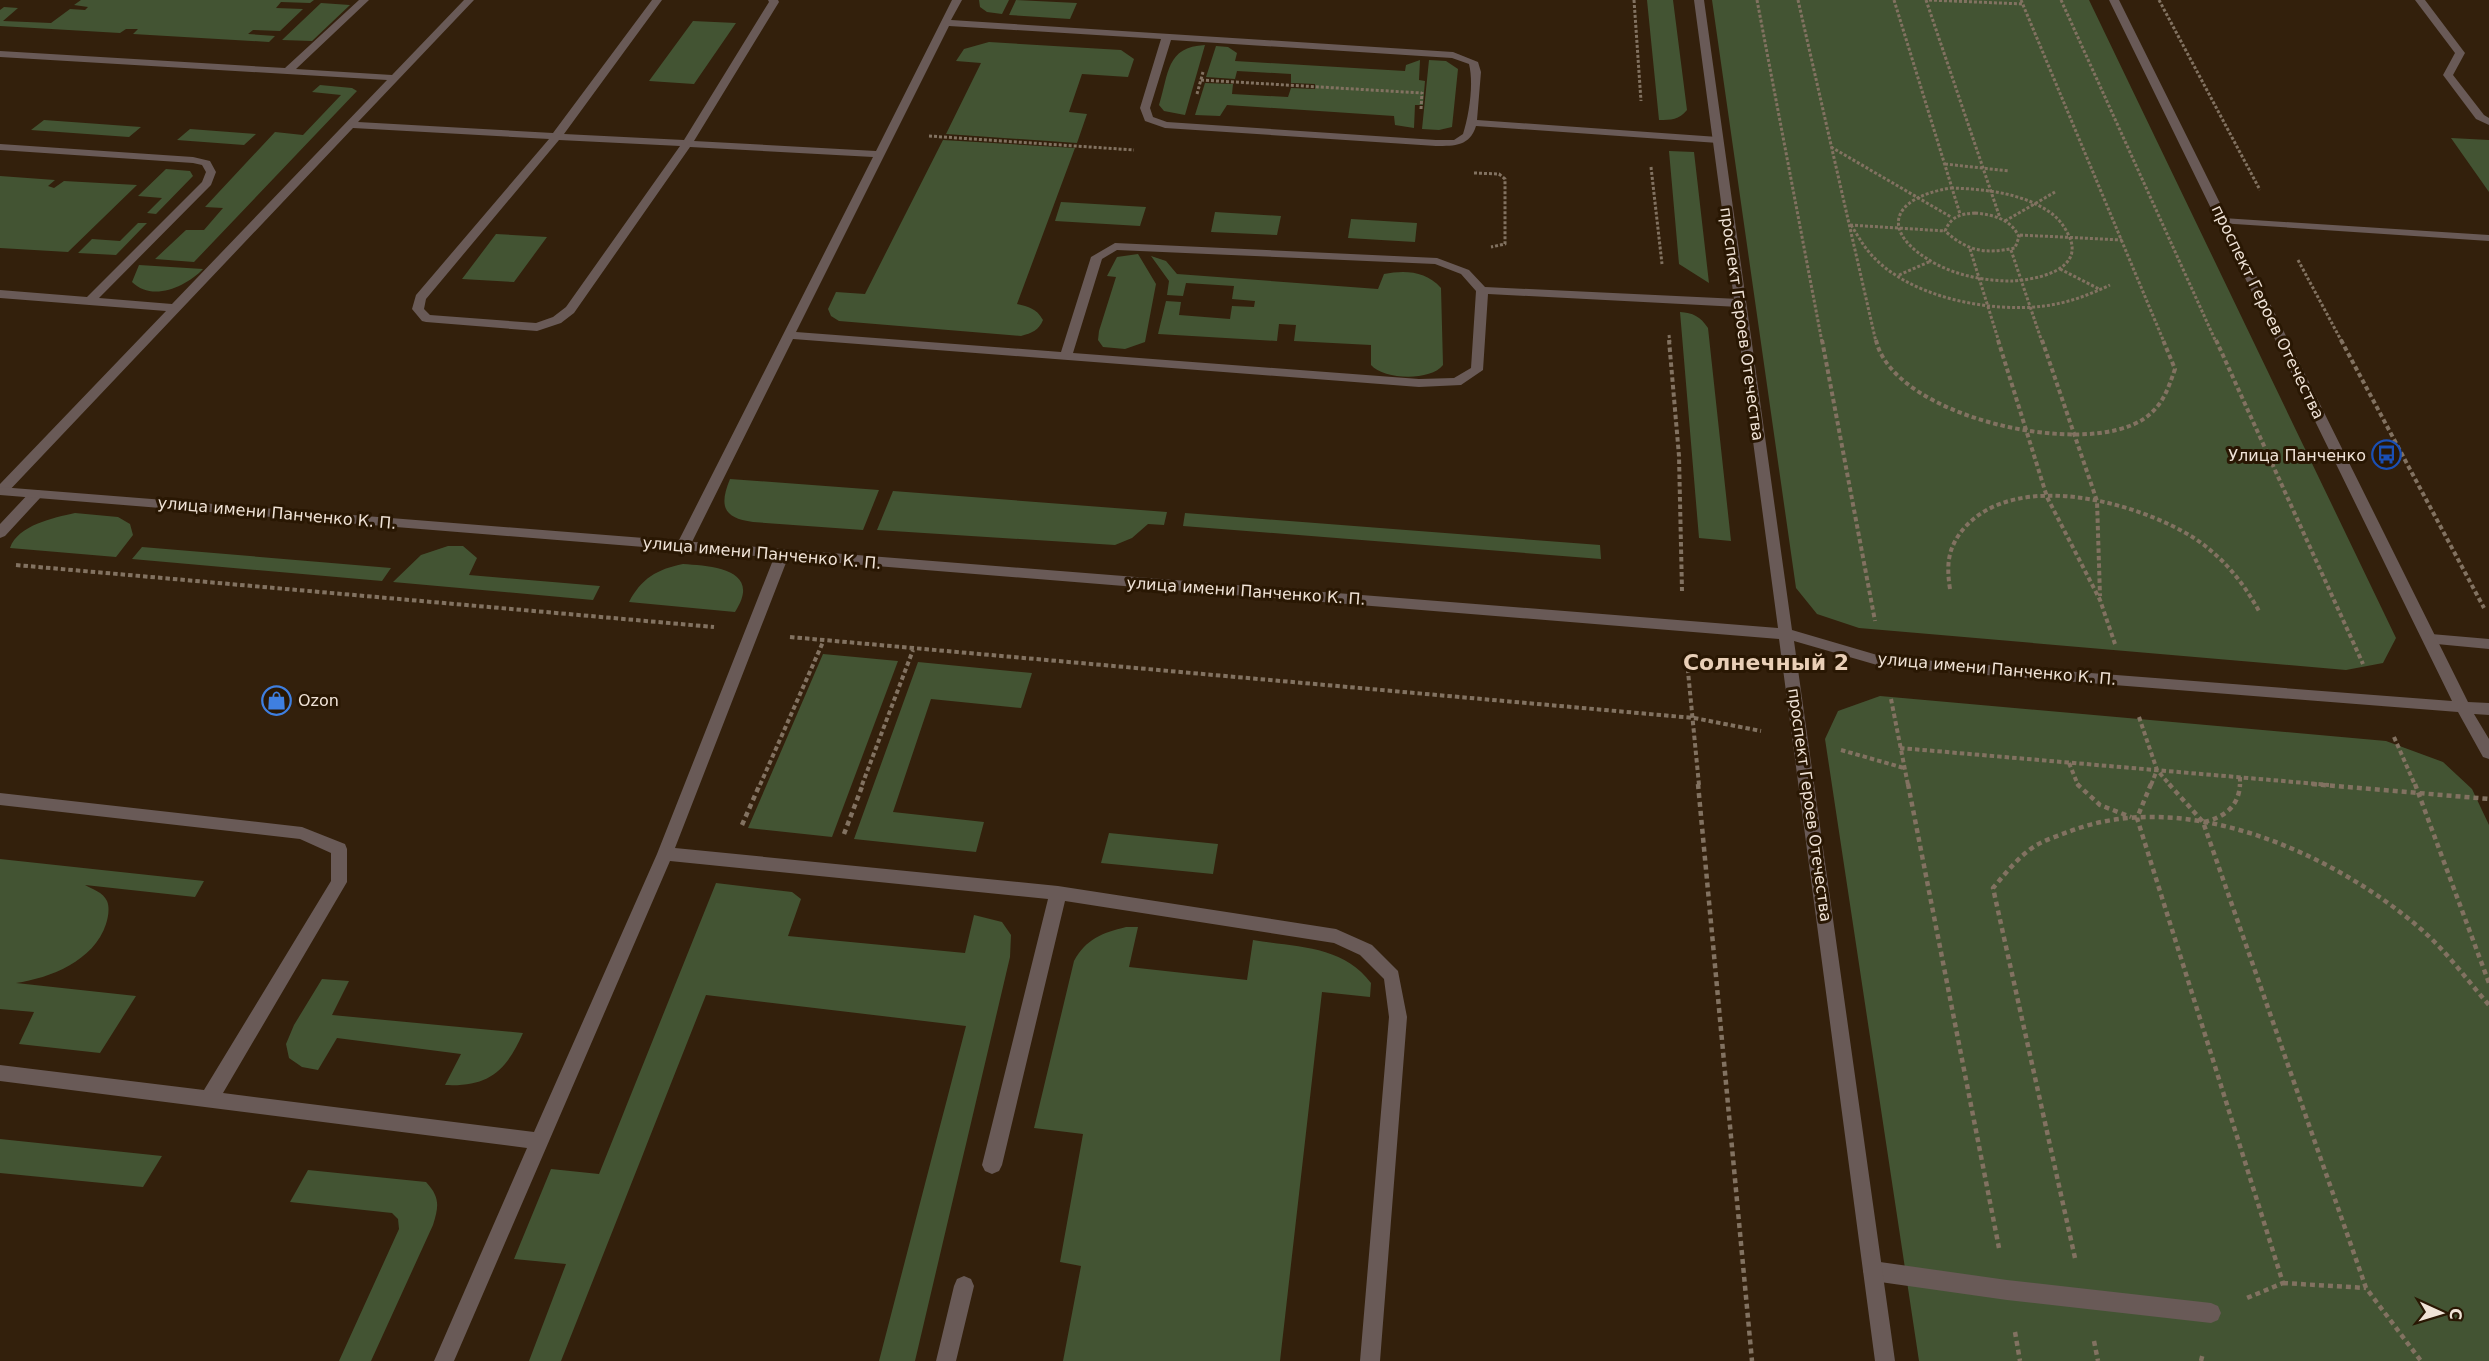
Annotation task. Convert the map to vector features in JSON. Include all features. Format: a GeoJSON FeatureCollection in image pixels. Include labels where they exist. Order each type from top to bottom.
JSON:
{"type":"FeatureCollection","features":[{"type":"Feature","properties":{"kind":"street"},"geometry":{"type":"LineString","coordinates":[[288,71],[364,0]]}},
{"type":"Feature","properties":{"kind":"street"},"geometry":{"type":"LineString","coordinates":[[0,491],[470,0]]}},
{"type":"Feature","properties":{"kind":"street"},"geometry":{"type":"LineString","coordinates":[[657,0],[555,138],[420,298],[418,309],[426,318],[537,327],[557,320],[570,310],[688,142],[774,2],[773,0]]}},
{"type":"Feature","properties":{"kind":"street"},"geometry":{"type":"LineString","coordinates":[[682,546],[957,0]]}},
{"type":"Feature","properties":{"kind":"street","name":"проспект Героев Отечества"},"geometry":{"type":"LineString","coordinates":[[1699,0],[1739,303],[1802,740],[1885,1361]]}},
{"type":"Feature","properties":{"kind":"street","name":"проспект Героев Отечества"},"geometry":{"type":"LineString","coordinates":[[2114,0],[2463,707],[2489,753]]}},
{"type":"Feature","properties":{"kind":"street"},"geometry":{"type":"LineString","coordinates":[[2420,0],[2460,53],[2448,75],[2480,117],[2489,123]]}},
{"type":"Feature","properties":{"kind":"street"},"geometry":{"type":"LineString","coordinates":[[946,23],[1453,55],[1473,62],[1476,72],[1472,123],[1468,136],[1456,143],[1165,125],[1149,119],[1145,108],[1167,37]]}},
{"type":"Feature","properties":{"kind":"street"},"geometry":{"type":"LineString","coordinates":[[0,54],[395,78]]}},
{"type":"Feature","properties":{"kind":"street"},"geometry":{"type":"LineString","coordinates":[[1472,123],[1718,140]]}},
{"type":"Feature","properties":{"kind":"street"},"geometry":{"type":"LineString","coordinates":[[351,124],[555,138],[688,142],[880,154]]}},
{"type":"Feature","properties":{"kind":"street"},"geometry":{"type":"LineString","coordinates":[[0,147],[194,160],[206,163],[211,172],[207,183],[90,301]]}},
{"type":"Feature","properties":{"kind":"street"},"geometry":{"type":"LineString","coordinates":[[2223,221],[2489,238]]}},
{"type":"Feature","properties":{"kind":"street"},"geometry":{"type":"LineString","coordinates":[[1066,356],[1097,257],[1115,246],[1437,261],[1465,272],[1482,290],[1666,297],[1739,303]]}},
{"type":"Feature","properties":{"kind":"street"},"geometry":{"type":"LineString","coordinates":[[788,335],[1419,383],[1457,382],[1477,370],[1482,290]]}},
{"type":"Feature","properties":{"kind":"street"},"geometry":{"type":"LineString","coordinates":[[0,294],[176,308]]}},
{"type":"Feature","properties":{"kind":"street","name":"улица имени Панченко К. П."},"geometry":{"type":"LineString","coordinates":[[0,491],[1787,634],[1884,662],[2489,709]]}},
{"type":"Feature","properties":{"kind":"street"},"geometry":{"type":"LineString","coordinates":[[0,533],[36,494]]}},
{"type":"Feature","properties":{"kind":"street"},"geometry":{"type":"LineString","coordinates":[[444,1361],[665,854],[783,555]]}},
{"type":"Feature","properties":{"kind":"street"},"geometry":{"type":"LineString","coordinates":[[2431,639],[2489,644]]}},
{"type":"Feature","properties":{"kind":"street"},"geometry":{"type":"LineString","coordinates":[[0,799],[302,833],[339,849],[339,882],[210,1098]]}},
{"type":"Feature","properties":{"kind":"street"},"geometry":{"type":"LineString","coordinates":[[665,854],[1058,893],[1336,936],[1366,950],[1392,976],[1398,1017],[1370,1361]]}},
{"type":"Feature","properties":{"kind":"street"},"geometry":{"type":"LineString","coordinates":[[992,1165],[1058,893]]}},
{"type":"Feature","properties":{"kind":"street"},"geometry":{"type":"LineString","coordinates":[[0,1072],[540,1141]]}},
{"type":"Feature","properties":{"kind":"street"},"geometry":{"type":"LineString","coordinates":[[1873,1271],[2211,1313]]}},
{"type":"Feature","properties":{"kind":"street"},"geometry":{"type":"LineString","coordinates":[[946,1361],[964,1286]]}},
{"type":"Feature","properties":{"kind":"path"},"geometry":{"type":"LineString","coordinates":[[1634,0],[1642,117],[1648,136],[1666,297],[1679,456],[1682,625],[1694,718],[1752,1361]]}},
{"type":"Feature","properties":{"kind":"path"},"geometry":{"type":"LineString","coordinates":[[1798,0],[1879,354],[1895,374],[1947,408],[1981,421],[2026,431],[2074,434],[2110,430],[2134,423],[2153,413],[2166,400],[2174,385],[2175,369],[2122,240],[2022,2],[1928,0],[1991,191],[2003,220],[2020,235],[2122,240]]}},
{"type":"Feature","properties":{"kind":"path"},"geometry":{"type":"LineString","coordinates":[[1894,0],[1960,214]]}},
{"type":"Feature","properties":{"kind":"path"},"geometry":{"type":"LineString","coordinates":[[2061,0],[2340,610],[2419,793],[2489,983]]}},
{"type":"Feature","properties":{"kind":"path"},"geometry":{"type":"LineString","coordinates":[[2159,0],[2489,617]]}},
{"type":"Feature","properties":{"kind":"path"},"geometry":{"type":"LineString","coordinates":[[1187,126],[1212,39]]}},
{"type":"Feature","properties":{"kind":"path"},"geometry":{"type":"LineString","coordinates":[[1418,142],[1426,53]]}},
{"type":"Feature","properties":{"kind":"path"},"geometry":{"type":"LineString","coordinates":[[1201,80],[1422,93]]}},
{"type":"Feature","properties":{"kind":"path"},"geometry":{"type":"LineString","coordinates":[[889,134],[1142,150]]}},
{"type":"Feature","properties":{"kind":"path"},"geometry":{"type":"LineString","coordinates":[[1831,147],[1951,217]]}},
{"type":"Feature","properties":{"kind":"path"},"geometry":{"type":"LineString","coordinates":[[1945,165],[2009,171]]}},
{"type":"Feature","properties":{"kind":"path"},"geometry":{"type":"LineString","coordinates":[[1437,261],[1505,244],[1505,179],[1499,174],[1463,172]]}},
{"type":"Feature","properties":{"kind":"path"},"geometry":{"type":"LineString","coordinates":[[1952,188],[1991,191],[2033,205],[2059,221],[2071,237],[2073,247],[2070,259],[2060,269],[2043,277],[2022,280],[1979,278],[1931,261],[1909,245],[1899,228],[1897,219],[1902,207],[1916,196],[1952,188]]}},
{"type":"Feature","properties":{"kind":"path"},"geometry":{"type":"LineString","coordinates":[[1945,231],[1946,223],[1951,217],[1976,213],[2003,220],[2055,192]]}},
{"type":"Feature","properties":{"kind":"path"},"geometry":{"type":"LineString","coordinates":[[1850,225],[1945,231],[1951,238],[1970,249],[1990,253],[2011,250],[2020,242],[2020,235]]}},
{"type":"Feature","properties":{"kind":"path"},"geometry":{"type":"LineString","coordinates":[[1850,225],[1873,258],[1898,276],[1947,297],[1988,306],[2031,308],[2069,304],[2110,285]]}},
{"type":"Feature","properties":{"kind":"path"},"geometry":{"type":"LineString","coordinates":[[1970,249],[2047,497],[2100,600],[2097,501],[2011,250]]}},
{"type":"Feature","properties":{"kind":"path"},"geometry":{"type":"LineString","coordinates":[[1898,276],[1931,261]]}},
{"type":"Feature","properties":{"kind":"path"},"geometry":{"type":"LineString","coordinates":[[2060,269],[2101,290]]}},
{"type":"Feature","properties":{"kind":"path"},"geometry":{"type":"LineString","coordinates":[[1950,589],[1946,565],[1952,543],[1965,525],[1985,510],[2003,504],[2047,497],[2097,501],[2144,513],[2175,528],[2205,546],[2229,566],[2248,589],[2259,613]]}},
{"type":"Feature","properties":{"kind":"path"},"geometry":{"type":"LineString","coordinates":[[12,565],[754,631],[823,642],[1694,718],[1802,740],[1904,768]]}},
{"type":"Feature","properties":{"kind":"path"},"geometry":{"type":"LineString","coordinates":[[726,861],[823,642]]}},
{"type":"Feature","properties":{"kind":"path"},"geometry":{"type":"LineString","coordinates":[[830,871],[913,650]]}},
{"type":"Feature","properties":{"kind":"path"},"geometry":{"type":"LineString","coordinates":[[1900,748],[2489,799]]}},
{"type":"Feature","properties":{"kind":"path"},"geometry":{"type":"LineString","coordinates":[[2069,763],[2071,773],[2087,796],[2120,814],[2137,818]]}},
{"type":"Feature","properties":{"kind":"path"},"geometry":{"type":"LineString","coordinates":[[2157,770],[2137,818],[2283,1282]]}},
{"type":"Feature","properties":{"kind":"path"},"geometry":{"type":"LineString","coordinates":[[2157,770],[2203,822],[2366,1288],[2421,1361]]}},
{"type":"Feature","properties":{"kind":"path"},"geometry":{"type":"LineString","coordinates":[[2203,822],[2219,819],[2230,811],[2238,801],[2241,790],[2240,777]]}},
{"type":"Feature","properties":{"kind":"path"},"geometry":{"type":"LineString","coordinates":[[2098,1361],[1993,888],[2014,863],[2041,843],[2074,828],[2112,819],[2137,818],[2203,822],[2244,831],[2288,847],[2332,868],[2374,893],[2414,924],[2442,950],[2489,1005]]}},
{"type":"Feature","properties":{"kind":"path"},"geometry":{"type":"LineString","coordinates":[[2201,1361],[2211,1313],[2283,1282],[2366,1288]]}},
{"type":"Feature","properties":{"kind":"green space"},"geometry":{"type":"Polygon","coordinates":[[[81,0],[314,0],[310,3],[281,2],[276,8],[303,9],[280,31],[253,30],[248,34],[275,36],[269,42],[133,34],[138,29],[126,29],[120,33],[0,26],[0,10],[4,7],[18,8],[3,21],[51,23],[70,9],[85,10],[88,7],[74,5],[81,0]]]}},
{"type":"Feature","properties":{"kind":"green space"},"geometry":{"type":"Polygon","coordinates":[[[979,0],[1009,0],[1002,14],[987,12],[980,7],[979,0]]]}},
{"type":"Feature","properties":{"kind":"green space"},"geometry":{"type":"Polygon","coordinates":[[[1016,0],[1077,3],[1070,19],[1009,15],[1016,0]]]}},
{"type":"Feature","properties":{"kind":"green space"},"geometry":{"type":"Polygon","coordinates":[[[1647,0],[1673,0],[1687,110],[1675,119],[1659,120],[1647,0]]]}},
{"type":"Feature","properties":{"kind":"green space"},"geometry":{"type":"Polygon","coordinates":[[[1712,0],[2089,0],[2396,638],[2383,663],[2346,670],[1859,628],[1817,614],[1796,588],[1712,0]]]}},
{"type":"Feature","properties":{"kind":"green space"},"geometry":{"type":"Polygon","coordinates":[[[321,3],[350,5],[312,41],[282,40],[321,3]]]}},
{"type":"Feature","properties":{"kind":"green space"},"geometry":{"type":"Polygon","coordinates":[[[693,21],[736,23],[694,84],[649,81],[693,21]]]}},
{"type":"Feature","properties":{"kind":"green space"},"geometry":{"type":"Polygon","coordinates":[[[989,42],[1121,50],[1134,59],[1128,77],[1082,74],[1069,112],[1087,114],[1077,143],[946,134],[981,63],[956,61],[964,49],[989,42]]]}},
{"type":"Feature","properties":{"kind":"green space"},"geometry":{"type":"Polygon","coordinates":[[[1205,45],[1185,115],[1164,111],[1159,105],[1171,64],[1183,51],[1205,45]]]}},
{"type":"Feature","properties":{"kind":"green space"},"geometry":{"type":"Polygon","coordinates":[[[1216,46],[1228,47],[1237,53],[1235,61],[1405,71],[1406,65],[1420,60],[1419,80],[1425,81],[1423,105],[1415,105],[1414,128],[1395,125],[1394,116],[1227,105],[1220,116],[1195,115],[1205,83],[1233,84],[1232,94],[1288,97],[1291,88],[1315,89],[1315,84],[1291,83],[1291,74],[1237,71],[1235,79],[1206,77],[1216,46]]]}},
{"type":"Feature","properties":{"kind":"green space"},"geometry":{"type":"Polygon","coordinates":[[[1429,60],[1446,61],[1458,69],[1452,127],[1439,130],[1422,129],[1429,60]]]}},
{"type":"Feature","properties":{"kind":"green space"},"geometry":{"type":"Polygon","coordinates":[[[320,85],[352,88],[357,91],[194,262],[155,259],[186,230],[204,230],[223,208],[205,207],[275,132],[303,135],[341,95],[312,92],[320,85]]]}},
{"type":"Feature","properties":{"kind":"green space"},"geometry":{"type":"Polygon","coordinates":[[[44,120],[141,127],[129,137],[31,130],[44,120]]]}},
{"type":"Feature","properties":{"kind":"green space"},"geometry":{"type":"Polygon","coordinates":[[[190,129],[256,134],[244,145],[177,140],[190,129]]]}},
{"type":"Feature","properties":{"kind":"green space"},"geometry":{"type":"Polygon","coordinates":[[[2451,138],[2489,140],[2489,192],[2451,138]]]}},
{"type":"Feature","properties":{"kind":"green space"},"geometry":{"type":"Polygon","coordinates":[[[943,140],[1075,148],[1017,304],[1035,310],[1043,320],[1032,332],[1021,336],[839,321],[831,316],[828,309],[836,292],[865,294],[943,140]]]}},
{"type":"Feature","properties":{"kind":"green space"},"geometry":{"type":"Polygon","coordinates":[[[1669,151],[1694,152],[1709,283],[1679,264],[1669,151]]]}},
{"type":"Feature","properties":{"kind":"green space"},"geometry":{"type":"Polygon","coordinates":[[[166,169],[190,171],[193,176],[156,214],[147,213],[162,198],[138,196],[166,169]]]}},
{"type":"Feature","properties":{"kind":"green space"},"geometry":{"type":"Polygon","coordinates":[[[0,176],[55,180],[48,186],[54,188],[64,181],[137,185],[68,252],[0,248],[0,176]]]}},
{"type":"Feature","properties":{"kind":"green space"},"geometry":{"type":"Polygon","coordinates":[[[1061,202],[1146,207],[1140,226],[1055,221],[1061,202]]]}},
{"type":"Feature","properties":{"kind":"green space"},"geometry":{"type":"Polygon","coordinates":[[[1215,212],[1281,216],[1277,235],[1211,232],[1215,212]]]}},
{"type":"Feature","properties":{"kind":"green space"},"geometry":{"type":"Polygon","coordinates":[[[1351,219],[1417,223],[1415,242],[1348,238],[1351,219]]]}},
{"type":"Feature","properties":{"kind":"green space"},"geometry":{"type":"Polygon","coordinates":[[[138,223],[147,223],[116,255],[78,253],[92,239],[120,241],[138,223]]]}},
{"type":"Feature","properties":{"kind":"green space"},"geometry":{"type":"Polygon","coordinates":[[[496,234],[547,237],[514,282],[462,279],[496,234]]]}},
{"type":"Feature","properties":{"kind":"green space"},"geometry":{"type":"Polygon","coordinates":[[[1138,254],[1156,284],[1145,342],[1125,349],[1103,347],[1098,340],[1099,331],[1116,277],[1107,276],[1117,257],[1138,254]]]}},
{"type":"Feature","properties":{"kind":"green space"},"geometry":{"type":"Polygon","coordinates":[[[1151,256],[1166,261],[1177,274],[1378,289],[1384,274],[1407,272],[1422,275],[1441,288],[1443,365],[1429,374],[1418,376],[1386,374],[1371,365],[1371,345],[1294,341],[1296,325],[1279,324],[1277,341],[1158,334],[1166,301],[1181,302],[1179,315],[1230,319],[1232,306],[1254,307],[1255,301],[1232,299],[1234,286],[1186,283],[1183,296],[1167,295],[1169,281],[1151,256]]]}},
{"type":"Feature","properties":{"kind":"green space"},"geometry":{"type":"Polygon","coordinates":[[[139,265],[203,269],[188,281],[169,290],[149,291],[132,282],[139,265]]]}},
{"type":"Feature","properties":{"kind":"green space"},"geometry":{"type":"Polygon","coordinates":[[[1680,312],[1696,316],[1708,328],[1731,541],[1699,538],[1680,312]]]}},
{"type":"Feature","properties":{"kind":"green space"},"geometry":{"type":"Polygon","coordinates":[[[730,479],[879,490],[863,530],[753,522],[735,517],[726,509],[725,497],[730,479]]]}},
{"type":"Feature","properties":{"kind":"green space"},"geometry":{"type":"Polygon","coordinates":[[[893,491],[1167,512],[1164,525],[1148,524],[1132,538],[1115,545],[877,530],[893,491]]]}},
{"type":"Feature","properties":{"kind":"green space"},"geometry":{"type":"Polygon","coordinates":[[[75,513],[118,517],[130,524],[133,535],[116,557],[10,548],[14,540],[28,528],[47,520],[75,513]]]}},
{"type":"Feature","properties":{"kind":"green space"},"geometry":{"type":"Polygon","coordinates":[[[1185,513],[1600,545],[1601,559],[1183,526],[1185,513]]]}},
{"type":"Feature","properties":{"kind":"green space"},"geometry":{"type":"Polygon","coordinates":[[[448,546],[463,546],[477,558],[469,575],[600,586],[593,600],[393,582],[421,555],[448,546]]]}},
{"type":"Feature","properties":{"kind":"green space"},"geometry":{"type":"Polygon","coordinates":[[[142,547],[391,568],[382,581],[132,559],[142,547]]]}},
{"type":"Feature","properties":{"kind":"green space"},"geometry":{"type":"Polygon","coordinates":[[[683,564],[720,569],[738,578],[743,587],[742,598],[735,612],[629,602],[639,587],[651,576],[683,564]]]}},
{"type":"Feature","properties":{"kind":"green space"},"geometry":{"type":"Polygon","coordinates":[[[823,654],[898,661],[832,837],[748,828],[823,654]]]}},
{"type":"Feature","properties":{"kind":"green space"},"geometry":{"type":"Polygon","coordinates":[[[918,662],[1032,673],[1021,708],[931,699],[893,812],[984,822],[976,852],[854,839],[918,662]]]}},
{"type":"Feature","properties":{"kind":"green space"},"geometry":{"type":"Polygon","coordinates":[[[1880,696],[2386,741],[2443,762],[2472,789],[2489,825],[2489,1361],[1919,1361],[1825,739],[1838,711],[1880,696]]]}},
{"type":"Feature","properties":{"kind":"green space"},"geometry":{"type":"Polygon","coordinates":[[[1109,833],[1218,844],[1213,874],[1101,863],[1109,833]]]}},
{"type":"Feature","properties":{"kind":"green space"},"geometry":{"type":"Polygon","coordinates":[[[0,859],[204,881],[195,897],[85,885],[103,895],[108,904],[106,924],[100,937],[92,948],[69,966],[43,977],[16,983],[136,996],[100,1053],[19,1044],[34,1012],[0,1009],[0,859]]]}},
{"type":"Feature","properties":{"kind":"green space"},"geometry":{"type":"Polygon","coordinates":[[[716,883],[792,892],[801,899],[788,936],[965,953],[974,915],[1002,922],[1011,935],[1010,957],[915,1361],[879,1361],[966,1026],[706,995],[561,1361],[529,1361],[566,1264],[514,1259],[551,1169],[599,1174],[716,883]]]}},
{"type":"Feature","properties":{"kind":"green space"},"geometry":{"type":"Polygon","coordinates":[[[1126,927],[1138,927],[1129,967],[1247,980],[1253,940],[1318,950],[1333,955],[1347,961],[1371,983],[1370,997],[1322,992],[1280,1361],[1063,1361],[1081,1266],[1060,1262],[1083,1134],[1034,1128],[1074,961],[1089,942],[1126,927]]]}},
{"type":"Feature","properties":{"kind":"green space"},"geometry":{"type":"Polygon","coordinates":[[[322,979],[349,981],[332,1015],[523,1033],[510,1057],[494,1074],[473,1083],[460,1085],[445,1085],[461,1054],[337,1038],[318,1070],[302,1067],[289,1058],[286,1044],[294,1025],[322,979]]]}},
{"type":"Feature","properties":{"kind":"green space"},"geometry":{"type":"Polygon","coordinates":[[[0,1139],[162,1156],[143,1187],[0,1173],[0,1139]]]}},
{"type":"Feature","properties":{"kind":"green space"},"geometry":{"type":"Polygon","coordinates":[[[308,1170],[426,1182],[436,1197],[437,1207],[433,1225],[371,1361],[339,1361],[399,1229],[398,1219],[392,1213],[290,1202],[308,1170]]]}},
{"type":"Feature","properties":{"kind":"place","name":"Улица Панченко"},"geometry":{"type":"Point","coordinates":[2387,455]}},
{"type":"Feature","properties":{"kind":"place","name":"Ozon"},"geometry":{"type":"Point","coordinates":[277,700]}},
{"type":"Feature","properties":{"kind":"district","name":"Солнечный 2"},"geometry":{"type":"Point","coordinates":[1766,662]}}]}
